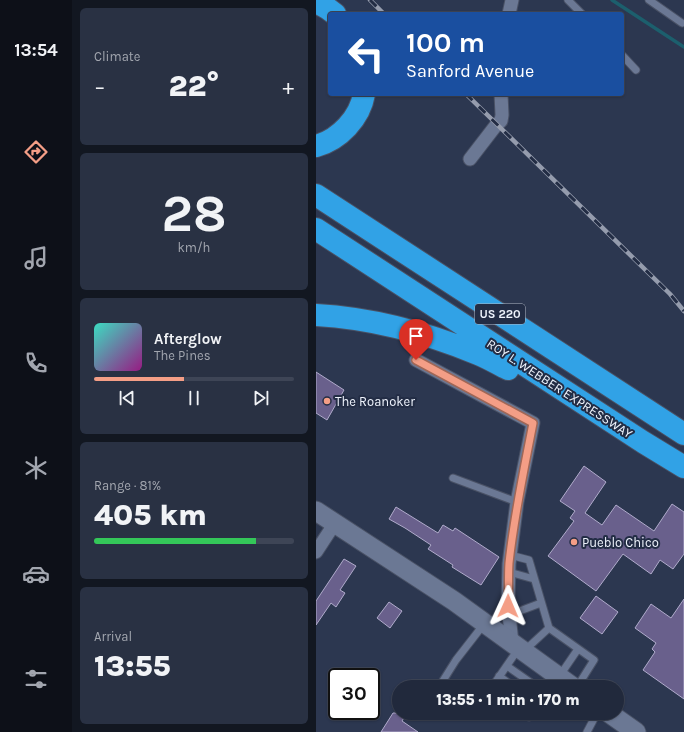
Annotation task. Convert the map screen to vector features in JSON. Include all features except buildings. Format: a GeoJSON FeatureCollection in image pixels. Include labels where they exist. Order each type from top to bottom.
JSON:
{"type":"FeatureCollection","features":[{"type":"Feature","properties":{"kind":"highway"},"geometry":{"type":"LineString","coordinates":[[316,2],[332,12]]}},
{"type":"Feature","properties":{"kind":"highway"},"geometry":{"type":"LineString","coordinates":[[316,146],[333,139],[352,122],[358,112],[364,96]]}},
{"type":"Feature","properties":{"kind":"highway","name":"US 220"},"geometry":{"type":"LineString","coordinates":[[316,195],[684,434]]}},
{"type":"Feature","properties":{"kind":"highway","name":"ROY L. WEBBER EXPRESSWAY"},"geometry":{"type":"LineString","coordinates":[[316,229],[643,442],[684,467]]}},
{"type":"Feature","properties":{"kind":"highway"},"geometry":{"type":"LineString","coordinates":[[316,315],[363,320],[440,340],[478,354],[519,374],[562,401],[643,442]]}},
{"type":"Feature","properties":{"kind":"main road"},"geometry":{"type":"LineString","coordinates":[[316,510],[454,601],[518,647],[557,680]]}},
{"type":"Feature","properties":{"kind":"main road"},"geometry":{"type":"LineString","coordinates":[[619,720],[636,732]]}},
{"type":"Feature","properties":{"kind":"street"},"geometry":{"type":"LineString","coordinates":[[509,12],[512,0]]}},
{"type":"Feature","properties":{"kind":"street"},"geometry":{"type":"LineString","coordinates":[[470,159],[500,121],[502,115],[501,96]]}},
{"type":"Feature","properties":{"kind":"street"},"geometry":{"type":"LineString","coordinates":[[416,360],[533,423],[518,502],[510,555],[508,606],[518,647]]}},
{"type":"Feature","properties":{"kind":"street"},"geometry":{"type":"LineString","coordinates":[[316,552],[335,523]]}},
{"type":"Feature","properties":{"kind":"lane"},"geometry":{"type":"LineString","coordinates":[[568,0],[580,12]]}},
{"type":"Feature","properties":{"kind":"lane"},"geometry":{"type":"LineString","coordinates":[[649,0],[682,23]]}},
{"type":"Feature","properties":{"kind":"lane"},"geometry":{"type":"LineString","coordinates":[[624,57],[636,70]]}},
{"type":"Feature","properties":{"kind":"lane"},"geometry":{"type":"LineString","coordinates":[[453,478],[518,502]]}},
{"type":"Feature","properties":{"kind":"lane"},"geometry":{"type":"LineString","coordinates":[[510,555],[529,560],[549,628],[594,660],[581,680]]}},
{"type":"Feature","properties":{"kind":"lane"},"geometry":{"type":"LineString","coordinates":[[509,572],[534,579]]}},
{"type":"Feature","properties":{"kind":"lane"},"geometry":{"type":"LineString","coordinates":[[509,615],[541,603]]}},
{"type":"Feature","properties":{"kind":"lane"},"geometry":{"type":"LineString","coordinates":[[443,680],[456,660],[485,623]]}},
{"type":"Feature","properties":{"kind":"lane"},"geometry":{"type":"LineString","coordinates":[[496,680],[518,647],[549,628]]}},
{"type":"Feature","properties":{"kind":"lane"},"geometry":{"type":"LineString","coordinates":[[564,680],[578,649]]}},
{"type":"Feature","properties":{"kind":"lane"},"geometry":{"type":"LineString","coordinates":[[507,666],[527,680]]}},
{"type":"Feature","properties":{"kind":"lane"},"geometry":{"type":"LineString","coordinates":[[499,676],[504,680]]}},
{"type":"Feature","properties":{"kind":"lane"},"geometry":{"type":"LineString","coordinates":[[588,732],[594,720]]}},
{"type":"Feature","properties":{"kind":"waterway"},"geometry":{"type":"LineString","coordinates":[[612,0],[684,47]]}},
{"type":"Feature","properties":{"kind":"railway"},"geometry":{"type":"LineString","coordinates":[[370,0],[382,12]]}},
{"type":"Feature","properties":{"kind":"railway"},"geometry":{"type":"LineString","coordinates":[[468,96],[670,294],[684,311]]}},
{"type":"Feature","properties":{"kind":"place","name":"The Roanoker"},"geometry":{"type":"Point","coordinates":[327,401]}},
{"type":"Feature","properties":{"kind":"place","name":"Pueblo Chico"},"geometry":{"type":"Point","coordinates":[574,542]}},
{"type":"Feature","properties":{"kind":"route"},"geometry":{"type":"LineString","coordinates":[[416,360],[533,423],[515,520],[509,564],[508,606]]}}]}
